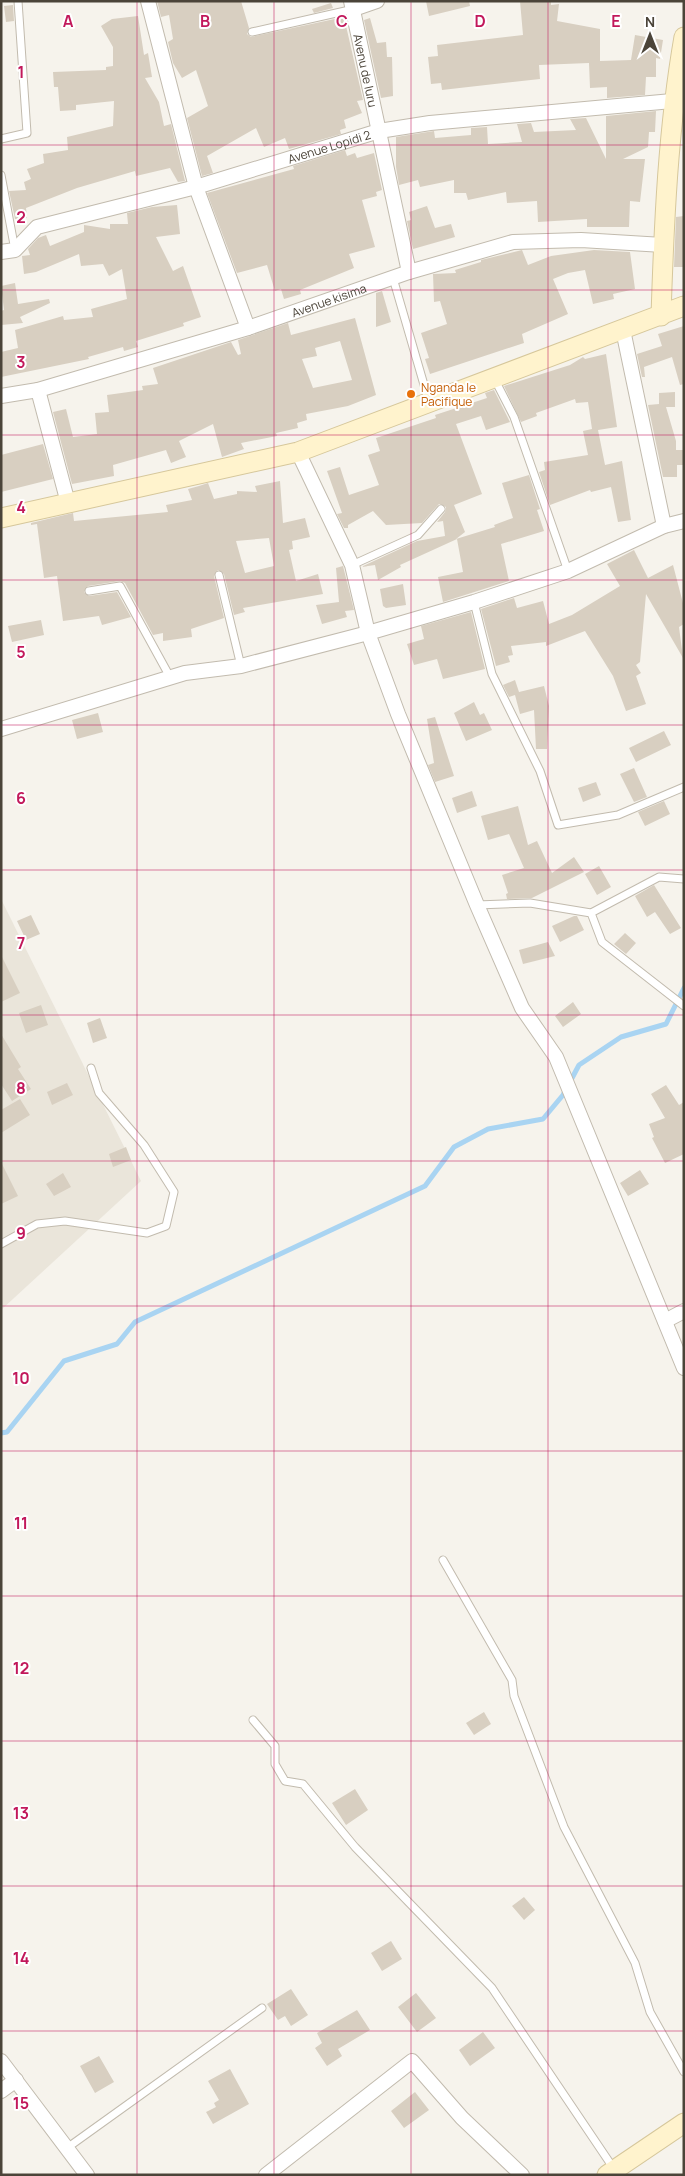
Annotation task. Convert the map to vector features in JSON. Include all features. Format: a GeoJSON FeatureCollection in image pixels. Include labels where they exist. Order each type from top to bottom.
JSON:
{"type":"FeatureCollection","features":[{"type":"Feature","properties":{"kind":"street"},"geometry":{"type":"LineString","coordinates":[[148,1],[196,187],[248,328]]}},
{"type":"Feature","properties":{"kind":"street"},"geometry":{"type":"LineString","coordinates":[[353,5],[377,1]]}},
{"type":"Feature","properties":{"kind":"street","name":"Avenu de luru"},"geometry":{"type":"LineString","coordinates":[[353,5],[409,272]]}},
{"type":"Feature","properties":{"kind":"street"},"geometry":{"type":"LineString","coordinates":[[661,316],[663,245],[684,36]]}},
{"type":"Feature","properties":{"kind":"street","name":"Avenue Lopidi 2"},"geometry":{"type":"LineString","coordinates":[[8,251],[37,226],[196,187],[379,131],[430,123],[678,101]]}},
{"type":"Feature","properties":{"kind":"street","name":"Avenue kisima"},"geometry":{"type":"LineString","coordinates":[[1,396],[38,390],[248,328],[409,272],[513,242],[581,240],[663,245]]}},
{"type":"Feature","properties":{"kind":"street"},"geometry":{"type":"LineString","coordinates":[[1,518],[298,452],[684,306]]}},
{"type":"Feature","properties":{"kind":"street"},"geometry":{"type":"LineString","coordinates":[[624,330],[664,526]]}},
{"type":"Feature","properties":{"kind":"street"},"geometry":{"type":"LineString","coordinates":[[38,390],[68,504]]}},
{"type":"Feature","properties":{"kind":"street"},"geometry":{"type":"LineString","coordinates":[[298,452],[352,565],[368,633],[398,714],[478,905],[522,1008],[556,1057],[684,1368]]}},
{"type":"Feature","properties":{"kind":"street"},"geometry":{"type":"LineString","coordinates":[[1,729],[185,673],[241,666],[368,633],[474,602],[568,571],[664,526],[684,521]]}},
{"type":"Feature","properties":{"kind":"street"},"geometry":{"type":"LineString","coordinates":[[665,1321],[684,1311]]}},
{"type":"Feature","properties":{"kind":"street"},"geometry":{"type":"LineString","coordinates":[[266,2175],[412,2060],[462,2118],[522,2175]]}},
{"type":"Feature","properties":{"kind":"street"},"geometry":{"type":"LineString","coordinates":[[1,2061],[87,2175]]}},
{"type":"Feature","properties":{"kind":"street"},"geometry":{"type":"LineString","coordinates":[[1,2091],[16,2080]]}},
{"type":"Feature","properties":{"kind":"street"},"geometry":{"type":"LineString","coordinates":[[611,2172],[684,2123]]}},
{"type":"Feature","properties":{"kind":"lane"},"geometry":{"type":"LineString","coordinates":[[1,139],[27,133],[18,1]]}},
{"type":"Feature","properties":{"kind":"lane"},"geometry":{"type":"LineString","coordinates":[[252,32],[353,5]]}},
{"type":"Feature","properties":{"kind":"lane"},"geometry":{"type":"LineString","coordinates":[[1,175],[8,251]]}},
{"type":"Feature","properties":{"kind":"lane"},"geometry":{"type":"LineString","coordinates":[[393,278],[429,403]]}},
{"type":"Feature","properties":{"kind":"lane"},"geometry":{"type":"LineString","coordinates":[[494,378],[514,417],[568,571]]}},
{"type":"Feature","properties":{"kind":"lane"},"geometry":{"type":"LineString","coordinates":[[352,565],[418,535],[441,510]]}},
{"type":"Feature","properties":{"kind":"lane"},"geometry":{"type":"LineString","coordinates":[[219,575],[241,666]]}},
{"type":"Feature","properties":{"kind":"lane"},"geometry":{"type":"LineString","coordinates":[[89,591],[120,586],[170,678]]}},
{"type":"Feature","properties":{"kind":"lane"},"geometry":{"type":"LineString","coordinates":[[474,602],[492,674],[540,771],[558,825],[618,815],[684,788]]}},
{"type":"Feature","properties":{"kind":"lane"},"geometry":{"type":"LineString","coordinates":[[478,905],[530,903],[592,913],[659,877],[684,879]]}},
{"type":"Feature","properties":{"kind":"lane"},"geometry":{"type":"LineString","coordinates":[[592,913],[602,942],[684,1006]]}},
{"type":"Feature","properties":{"kind":"lane"},"geometry":{"type":"LineString","coordinates":[[1,1244],[37,1224],[66,1221],[146,1233],[166,1226],[174,1192],[144,1145],[99,1094],[91,1068]]}},
{"type":"Feature","properties":{"kind":"lane"},"geometry":{"type":"LineString","coordinates":[[443,1560],[512,1680],[514,1696],[564,1827],[635,1963],[650,2012],[684,2072]]}},
{"type":"Feature","properties":{"kind":"lane"},"geometry":{"type":"LineString","coordinates":[[253,1720],[275,1746],[275,1764],[285,1781],[304,1784],[355,1847],[492,1988],[611,2172]]}},
{"type":"Feature","properties":{"kind":"lane"},"geometry":{"type":"LineString","coordinates":[[67,2148],[262,2008]]}},
{"type":"Feature","properties":{"kind":"shaded area"},"geometry":{"type":"Polygon","coordinates":[[[1,899],[141,1181],[1,1310],[1,899]]]}},
{"type":"Feature","properties":{"kind":"building"},"geometry":{"type":"Polygon","coordinates":[[[157,1],[241,1],[249,28],[247,34],[251,37],[344,17],[363,100],[357,101],[362,113],[344,120],[346,128],[340,130],[341,134],[289,149],[285,138],[264,147],[256,128],[207,156],[213,173],[202,176],[187,118],[208,106],[196,70],[182,78],[173,63],[168,42],[173,39],[169,15],[161,17],[157,1]]]}},
{"type":"Feature","properties":{"kind":"building"},"geometry":{"type":"Polygon","coordinates":[[[426,1],[469,1],[470,6],[429,16],[426,1]]]}},
{"type":"Feature","properties":{"kind":"building"},"geometry":{"type":"Polygon","coordinates":[[[520,1],[551,1],[551,5],[559,4],[557,21],[600,29],[600,61],[631,60],[635,35],[663,40],[660,59],[656,58],[656,77],[646,77],[645,95],[607,98],[607,87],[590,88],[589,63],[539,65],[540,79],[442,90],[441,83],[431,84],[428,57],[438,56],[437,45],[523,35],[520,1]]]}},
{"type":"Feature","properties":{"kind":"building"},"geometry":{"type":"Polygon","coordinates":[[[331,3],[333,8],[314,13],[312,9],[331,3]]]}},
{"type":"Feature","properties":{"kind":"building"},"geometry":{"type":"Polygon","coordinates":[[[13,5],[14,21],[6,22],[4,6],[13,5]]]}},
{"type":"Feature","properties":{"kind":"building"},"geometry":{"type":"Polygon","coordinates":[[[138,16],[144,55],[148,53],[152,77],[145,78],[159,102],[164,126],[171,124],[185,181],[178,182],[170,168],[136,176],[135,171],[77,188],[26,208],[27,218],[15,219],[9,191],[26,190],[24,182],[31,179],[27,169],[44,163],[43,154],[68,150],[67,137],[113,126],[114,101],[76,105],[76,110],[60,111],[58,87],[54,87],[53,72],[106,70],[106,67],[113,66],[113,47],[101,26],[112,19],[138,16]]]}},
{"type":"Feature","properties":{"kind":"building"},"geometry":{"type":"Polygon","coordinates":[[[370,18],[377,43],[386,42],[387,57],[392,57],[393,96],[381,98],[364,20],[370,18]]]}},
{"type":"Feature","properties":{"kind":"building"},"geometry":{"type":"Polygon","coordinates":[[[656,111],[655,132],[649,132],[648,147],[623,159],[645,159],[640,202],[630,201],[629,227],[587,227],[587,219],[538,222],[537,201],[507,203],[506,192],[468,200],[466,193],[454,193],[454,180],[420,187],[418,180],[399,185],[396,167],[396,137],[434,131],[435,138],[471,135],[471,128],[487,127],[488,144],[522,142],[517,124],[531,123],[534,132],[576,130],[570,119],[586,118],[606,159],[606,116],[656,111]]]}},
{"type":"Feature","properties":{"kind":"building"},"geometry":{"type":"Polygon","coordinates":[[[345,150],[347,156],[355,153],[357,158],[374,153],[382,190],[376,192],[377,196],[362,200],[375,247],[349,254],[354,268],[300,290],[301,294],[284,299],[281,289],[275,291],[267,265],[237,273],[207,193],[294,169],[293,166],[345,150]]]}},
{"type":"Feature","properties":{"kind":"building"},"geometry":{"type":"Polygon","coordinates":[[[177,205],[180,234],[156,237],[173,271],[183,266],[201,317],[183,323],[184,326],[136,341],[138,347],[124,351],[123,347],[88,357],[89,359],[1,377],[1,352],[18,348],[15,330],[63,316],[64,320],[93,317],[91,309],[127,299],[122,269],[109,276],[103,264],[81,266],[79,254],[36,272],[24,274],[22,256],[30,255],[28,249],[38,238],[46,235],[50,246],[84,232],[84,225],[110,229],[110,224],[128,224],[127,213],[152,207],[177,205]]]}},
{"type":"Feature","properties":{"kind":"building"},"geometry":{"type":"Polygon","coordinates":[[[427,206],[435,228],[451,224],[455,237],[413,249],[407,221],[411,220],[409,212],[427,206]]]}},
{"type":"Feature","properties":{"kind":"building"},"geometry":{"type":"Polygon","coordinates":[[[684,216],[684,267],[674,267],[676,217],[684,216]]]}},
{"type":"Feature","properties":{"kind":"building"},"geometry":{"type":"Polygon","coordinates":[[[522,250],[528,265],[551,256],[594,250],[630,252],[635,289],[613,294],[614,299],[593,304],[585,270],[568,273],[553,279],[568,314],[522,334],[524,343],[430,374],[425,359],[429,358],[421,333],[447,324],[440,301],[434,302],[433,274],[456,273],[455,270],[481,262],[481,260],[522,250]]]}},
{"type":"Feature","properties":{"kind":"building"},"geometry":{"type":"Polygon","coordinates":[[[15,283],[18,304],[49,299],[50,303],[20,317],[23,323],[1,325],[1,311],[4,310],[1,286],[15,283]]]}},
{"type":"Feature","properties":{"kind":"building"},"geometry":{"type":"Polygon","coordinates":[[[382,291],[391,322],[376,327],[376,293],[382,291]]]}},
{"type":"Feature","properties":{"kind":"building"},"geometry":{"type":"Polygon","coordinates":[[[355,318],[376,395],[348,406],[306,414],[307,420],[297,423],[298,428],[276,433],[277,436],[241,443],[244,449],[222,457],[213,424],[179,441],[186,457],[171,463],[166,450],[113,465],[114,476],[72,484],[53,412],[66,409],[73,437],[97,434],[95,413],[109,412],[107,395],[143,390],[142,386],[158,384],[153,368],[231,342],[238,355],[241,354],[238,340],[288,323],[291,335],[355,318]],[[340,341],[315,348],[317,356],[302,359],[313,388],[352,380],[340,341]]]}},
{"type":"Feature","properties":{"kind":"building"},"geometry":{"type":"Polygon","coordinates":[[[684,326],[684,384],[680,385],[672,357],[644,367],[645,377],[642,377],[637,354],[662,346],[658,334],[684,326]]]}},
{"type":"Feature","properties":{"kind":"building"},"geometry":{"type":"Polygon","coordinates":[[[606,354],[617,427],[598,430],[605,465],[622,461],[631,520],[618,522],[611,487],[591,492],[590,490],[550,505],[539,472],[545,470],[544,462],[588,455],[583,431],[592,429],[588,402],[576,403],[575,399],[536,413],[537,416],[521,422],[504,386],[570,365],[583,357],[585,359],[606,354]]]}},
{"type":"Feature","properties":{"kind":"building"},"geometry":{"type":"Polygon","coordinates":[[[494,390],[510,422],[486,430],[481,416],[456,424],[482,494],[454,505],[465,532],[456,539],[495,527],[494,525],[513,518],[502,483],[529,475],[540,509],[537,510],[544,531],[501,544],[509,581],[443,602],[438,577],[463,572],[457,539],[400,565],[401,567],[378,580],[375,565],[361,567],[417,541],[445,536],[443,521],[437,522],[445,512],[446,507],[439,504],[422,523],[386,525],[373,511],[348,525],[348,528],[344,528],[337,514],[342,513],[327,471],[340,467],[349,495],[379,485],[368,455],[380,451],[376,438],[436,418],[435,415],[487,398],[485,393],[494,390]]]}},
{"type":"Feature","properties":{"kind":"building"},"geometry":{"type":"Polygon","coordinates":[[[675,392],[675,407],[666,407],[676,441],[676,450],[684,450],[684,465],[677,465],[677,477],[663,477],[648,405],[659,404],[659,393],[675,392]]]}},
{"type":"Feature","properties":{"kind":"building"},"geometry":{"type":"Polygon","coordinates":[[[43,444],[53,479],[1,492],[1,455],[43,444]]]}},
{"type":"Feature","properties":{"kind":"building"},"geometry":{"type":"Polygon","coordinates":[[[280,481],[283,523],[305,518],[310,537],[292,541],[293,549],[289,550],[296,581],[318,574],[323,594],[243,608],[245,612],[234,615],[224,574],[218,570],[214,576],[224,618],[191,629],[192,637],[163,641],[163,633],[153,635],[125,583],[120,581],[88,586],[84,592],[89,596],[117,592],[131,617],[102,625],[99,616],[63,621],[57,576],[44,578],[37,524],[31,525],[31,523],[73,513],[74,521],[168,512],[166,505],[192,500],[188,489],[208,483],[214,499],[237,494],[237,491],[257,492],[255,486],[280,481]],[[269,538],[236,541],[245,573],[274,566],[269,538]]]}},
{"type":"Feature","properties":{"kind":"building"},"geometry":{"type":"Polygon","coordinates":[[[634,550],[648,578],[673,565],[684,607],[684,624],[679,627],[683,658],[646,594],[640,662],[636,665],[641,673],[636,676],[646,704],[626,711],[613,676],[585,631],[546,646],[546,642],[511,646],[513,655],[508,656],[510,662],[496,666],[481,609],[514,598],[517,608],[543,601],[549,624],[572,615],[620,586],[607,564],[634,550]]]}},
{"type":"Feature","properties":{"kind":"building"},"geometry":{"type":"Polygon","coordinates":[[[343,566],[354,610],[345,611],[347,617],[322,624],[316,605],[339,602],[336,568],[343,566]]]}},
{"type":"Feature","properties":{"kind":"building"},"geometry":{"type":"Polygon","coordinates":[[[403,584],[406,605],[386,608],[383,606],[380,589],[403,584]]]}},
{"type":"Feature","properties":{"kind":"building"},"geometry":{"type":"Polygon","coordinates":[[[471,612],[485,669],[443,679],[437,659],[414,665],[407,644],[424,639],[421,626],[471,612]]]}},
{"type":"Feature","properties":{"kind":"building"},"geometry":{"type":"Polygon","coordinates":[[[41,620],[44,635],[12,642],[8,626],[41,620]]]}},
{"type":"Feature","properties":{"kind":"building"},"geometry":{"type":"Polygon","coordinates":[[[515,680],[519,692],[544,686],[549,706],[547,749],[536,749],[534,710],[520,714],[515,695],[509,697],[503,685],[515,680]]]}},
{"type":"Feature","properties":{"kind":"building"},"geometry":{"type":"Polygon","coordinates":[[[474,702],[480,715],[484,713],[492,730],[466,741],[454,713],[474,702]]]}},
{"type":"Feature","properties":{"kind":"building"},"geometry":{"type":"Polygon","coordinates":[[[98,713],[103,732],[77,739],[72,720],[98,713]]]}},
{"type":"Feature","properties":{"kind":"building"},"geometry":{"type":"Polygon","coordinates":[[[435,717],[454,776],[435,782],[428,765],[434,763],[427,719],[435,717]]]}},
{"type":"Feature","properties":{"kind":"building"},"geometry":{"type":"Polygon","coordinates":[[[664,731],[671,745],[636,762],[629,748],[664,731]]]}},
{"type":"Feature","properties":{"kind":"building"},"geometry":{"type":"Polygon","coordinates":[[[634,768],[647,797],[634,802],[620,774],[634,768]]]}},
{"type":"Feature","properties":{"kind":"building"},"geometry":{"type":"Polygon","coordinates":[[[596,782],[601,795],[583,802],[578,788],[596,782]]]}},
{"type":"Feature","properties":{"kind":"building"},"geometry":{"type":"Polygon","coordinates":[[[472,791],[477,806],[457,813],[452,798],[472,791]]]}},
{"type":"Feature","properties":{"kind":"building"},"geometry":{"type":"Polygon","coordinates":[[[664,801],[670,814],[645,826],[638,812],[664,801]]]}},
{"type":"Feature","properties":{"kind":"building"},"geometry":{"type":"Polygon","coordinates":[[[518,806],[528,845],[537,841],[552,873],[574,857],[584,872],[532,898],[507,899],[506,894],[508,893],[502,875],[524,868],[509,834],[488,840],[481,816],[518,806]]]}},
{"type":"Feature","properties":{"kind":"building"},"geometry":{"type":"Polygon","coordinates":[[[599,866],[611,887],[597,895],[585,874],[599,866]]]}},
{"type":"Feature","properties":{"kind":"building"},"geometry":{"type":"Polygon","coordinates":[[[654,885],[681,928],[670,934],[655,912],[647,917],[635,896],[654,885]]]}},
{"type":"Feature","properties":{"kind":"building"},"geometry":{"type":"Polygon","coordinates":[[[31,915],[40,934],[26,940],[17,921],[31,915]]]}},
{"type":"Feature","properties":{"kind":"building"},"geometry":{"type":"Polygon","coordinates":[[[577,916],[584,930],[560,942],[552,926],[577,916]]]}},
{"type":"Feature","properties":{"kind":"building"},"geometry":{"type":"Polygon","coordinates":[[[625,933],[636,943],[626,954],[614,944],[625,933]]]}},
{"type":"Feature","properties":{"kind":"building"},"geometry":{"type":"Polygon","coordinates":[[[548,942],[555,956],[523,964],[519,950],[548,942]]]}},
{"type":"Feature","properties":{"kind":"building"},"geometry":{"type":"Polygon","coordinates":[[[1,955],[20,993],[1,1002],[1,955]]]}},
{"type":"Feature","properties":{"kind":"building"},"geometry":{"type":"Polygon","coordinates":[[[573,1002],[581,1014],[563,1027],[555,1016],[573,1002]]]}},
{"type":"Feature","properties":{"kind":"building"},"geometry":{"type":"Polygon","coordinates":[[[41,1005],[48,1025],[26,1033],[19,1013],[41,1005]]]}},
{"type":"Feature","properties":{"kind":"building"},"geometry":{"type":"Polygon","coordinates":[[[100,1018],[107,1038],[93,1043],[87,1023],[100,1018]]]}},
{"type":"Feature","properties":{"kind":"building"},"geometry":{"type":"Polygon","coordinates":[[[1,1034],[21,1067],[18,1069],[31,1089],[12,1101],[1,1084],[1,1034]]]}},
{"type":"Feature","properties":{"kind":"building"},"geometry":{"type":"Polygon","coordinates":[[[67,1083],[73,1095],[52,1105],[47,1092],[67,1083]]]}},
{"type":"Feature","properties":{"kind":"building"},"geometry":{"type":"Polygon","coordinates":[[[666,1085],[679,1105],[684,1102],[684,1154],[665,1163],[652,1138],[654,1137],[649,1124],[665,1118],[651,1094],[666,1085]]]}},
{"type":"Feature","properties":{"kind":"building"},"geometry":{"type":"Polygon","coordinates":[[[20,1099],[30,1115],[1,1133],[1,1110],[20,1099]]]}},
{"type":"Feature","properties":{"kind":"building"},"geometry":{"type":"Polygon","coordinates":[[[126,1147],[131,1160],[113,1167],[109,1154],[126,1147]]]}},
{"type":"Feature","properties":{"kind":"building"},"geometry":{"type":"Polygon","coordinates":[[[1,1162],[18,1196],[1,1204],[1,1162]]]}},
{"type":"Feature","properties":{"kind":"building"},"geometry":{"type":"Polygon","coordinates":[[[640,1170],[649,1184],[628,1196],[620,1183],[640,1170]]]}},
{"type":"Feature","properties":{"kind":"building"},"geometry":{"type":"Polygon","coordinates":[[[63,1173],[71,1187],[54,1196],[46,1184],[63,1173]]]}},
{"type":"Feature","properties":{"kind":"building"},"geometry":{"type":"Polygon","coordinates":[[[484,1712],[491,1724],[474,1735],[466,1723],[484,1712]]]}},
{"type":"Feature","properties":{"kind":"building"},"geometry":{"type":"Polygon","coordinates":[[[355,1789],[368,1810],[346,1825],[332,1803],[355,1789]]]}},
{"type":"Feature","properties":{"kind":"building"},"geometry":{"type":"Polygon","coordinates":[[[524,1897],[535,1910],[524,1920],[512,1906],[524,1897]]]}},
{"type":"Feature","properties":{"kind":"building"},"geometry":{"type":"Polygon","coordinates":[[[391,1941],[402,1959],[382,1971],[371,1953],[391,1941]]]}},
{"type":"Feature","properties":{"kind":"building"},"geometry":{"type":"Polygon","coordinates":[[[291,1989],[308,2015],[291,2026],[285,2016],[278,2020],[267,2004],[291,1989]]]}},
{"type":"Feature","properties":{"kind":"building"},"geometry":{"type":"Polygon","coordinates":[[[416,1993],[436,2018],[417,2032],[398,2007],[416,1993]]]}},
{"type":"Feature","properties":{"kind":"building"},"geometry":{"type":"Polygon","coordinates":[[[357,2010],[370,2030],[338,2049],[342,2056],[327,2066],[315,2048],[322,2043],[317,2033],[357,2010]]]}},
{"type":"Feature","properties":{"kind":"building"},"geometry":{"type":"Polygon","coordinates":[[[483,2032],[495,2048],[470,2066],[459,2050],[483,2032]]]}},
{"type":"Feature","properties":{"kind":"building"},"geometry":{"type":"Polygon","coordinates":[[[99,2056],[114,2082],[95,2093],[80,2066],[99,2056]]]}},
{"type":"Feature","properties":{"kind":"building"},"geometry":{"type":"Polygon","coordinates":[[[230,2069],[249,2104],[213,2124],[206,2112],[216,2107],[214,2103],[219,2100],[208,2081],[230,2069]]]}},
{"type":"Feature","properties":{"kind":"building"},"geometry":{"type":"Polygon","coordinates":[[[415,2092],[429,2110],[404,2128],[391,2111],[415,2092]]]}},
{"type":"Feature","properties":{"kind":"waterway"},"geometry":{"type":"LineString","coordinates":[[1,1433],[7,1432],[64,1361],[117,1344],[135,1322],[425,1186],[454,1147],[488,1129],[543,1119],[563,1095],[579,1065],[621,1037],[666,1024],[684,988]]}},
{"type":"Feature","properties":{"kind":"place","name":"Nganda le Pacifique"},"geometry":{"type":"Point","coordinates":[411,394]}}]}
